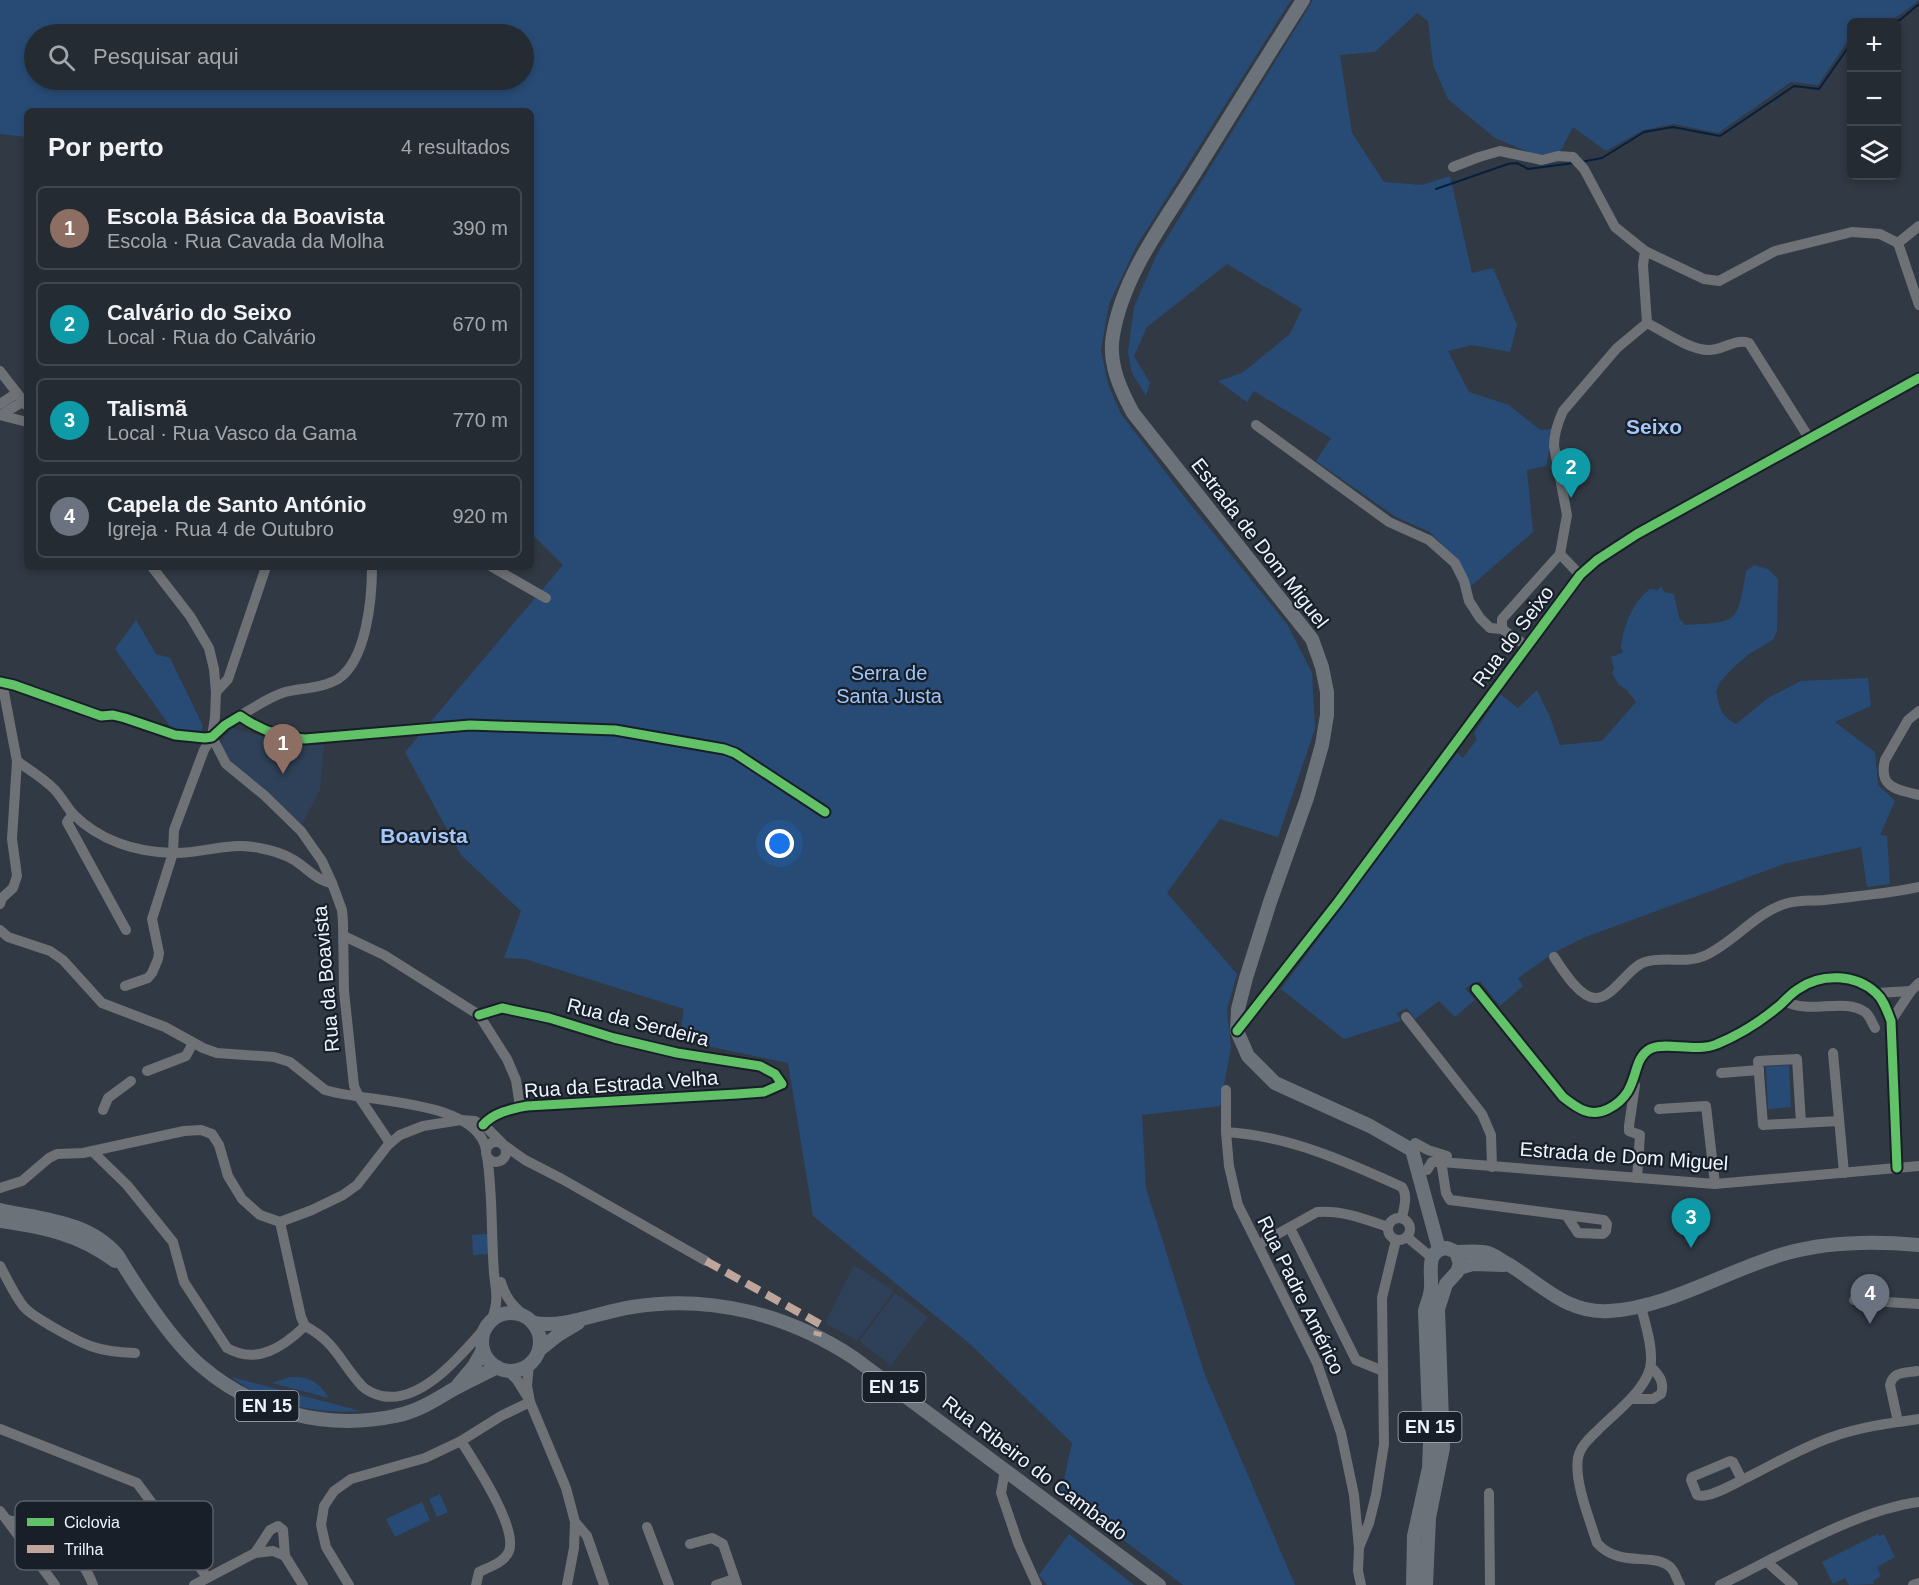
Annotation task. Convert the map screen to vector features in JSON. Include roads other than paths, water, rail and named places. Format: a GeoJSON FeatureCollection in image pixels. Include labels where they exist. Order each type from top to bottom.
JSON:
{"type":"FeatureCollection","features":[{"type":"Feature","properties":{"kind":"main road","name":"Estrada de Dom Miguel"},"geometry":{"type":"LineString","coordinates":[[1303,0],[1146,250],[1119,306],[1112,357],[1121,389],[1133,413],[1312,639],[1322,667],[1327,692],[1327,715],[1322,745],[1307,798],[1246,978],[1238,1009],[1237,1031],[1248,1056],[1275,1083],[1370,1126],[1412,1150],[1442,1255]]}},
{"type":"Feature","properties":{"kind":"main road","name":"Estrada de Dom Miguel"},"geometry":{"type":"LineString","coordinates":[[1370,1126],[1400,1135],[1415,1143]]}},
{"type":"Feature","properties":{"kind":"main road"},"geometry":{"type":"LineString","coordinates":[[1415,1143],[1421,1152],[1427,1170],[1442,1255],[1437,1276],[1442,1278],[1473,1264],[1509,1266]]}},
{"type":"Feature","properties":{"kind":"main road"},"geometry":{"type":"LineString","coordinates":[[0,1210],[56,1221],[84,1230],[109,1246],[128,1273]]}},
{"type":"Feature","properties":{"kind":"main road"},"geometry":{"type":"LineString","coordinates":[[2,1220],[56,1231],[82,1240],[114,1260],[128,1273]]}},
{"type":"Feature","properties":{"kind":"main road"},"geometry":{"type":"LineString","coordinates":[[1442,1255],[1487,1253],[1520,1271],[1555,1298],[1579,1308],[1607,1311],[1641,1306],[1787,1253],[1820,1246],[1865,1242],[1919,1245]]}},
{"type":"Feature","properties":{"kind":"main road"},"geometry":{"type":"LineString","coordinates":[[1442,1255],[1460,1260],[1455,1273]]}},
{"type":"Feature","properties":{"kind":"main road","name":"EN 15"},"geometry":{"type":"LineString","coordinates":[[1413,1585],[1414,1536],[1429,1468],[1425,1311],[1442,1255]]}},
{"type":"Feature","properties":{"kind":"main road","name":"EN 15"},"geometry":{"type":"LineString","coordinates":[[128,1273],[173,1335],[198,1364],[235,1391],[270,1408],[301,1416],[331,1420],[362,1420],[396,1416],[430,1404],[455,1389],[502,1369]]}},
{"type":"Feature","properties":{"kind":"main road","name":"EN 15"},"geometry":{"type":"LineString","coordinates":[[1426,1585],[1429,1518],[1443,1448],[1438,1309],[1442,1295],[1455,1273]]}},
{"type":"Feature","properties":{"kind":"main road","name":"Rua Ribeiro do Cambado"},"geometry":{"type":"LineString","coordinates":[[585,1319],[630,1307],[683,1303],[709,1304],[737,1308],[775,1318],[817,1336],[855,1358],[1159,1585]]}},
{"type":"Feature","properties":{"kind":"main road"},"geometry":{"type":"LineString","coordinates":[[508,1313],[529,1320],[539,1334],[539,1350],[529,1365],[519,1370],[502,1369],[488,1360],[483,1350],[482,1339],[489,1324],[508,1313]]}},
{"type":"Feature","properties":{"kind":"main road","name":"EN 15"},"geometry":{"type":"LineString","coordinates":[[529,1320],[554,1324],[585,1319]]}},
{"type":"Feature","properties":{"kind":"main road","name":"EN 15"},"geometry":{"type":"LineString","coordinates":[[539,1350],[585,1319]]}},
{"type":"Feature","properties":{"kind":"main road","name":"EN 15"},"geometry":{"type":"LineString","coordinates":[[455,1389],[483,1350]]}},
{"type":"Feature","properties":{"kind":"street"},"geometry":{"type":"LineString","coordinates":[[1453,167],[1500,151],[1542,160],[1558,156],[1573,157],[1584,169],[1615,227],[1645,251],[1704,279],[1719,280],[1775,251],[1852,232],[1880,234],[1898,243],[1919,305]]}},
{"type":"Feature","properties":{"kind":"street"},"geometry":{"type":"LineString","coordinates":[[1898,243],[1919,226]]}},
{"type":"Feature","properties":{"kind":"street"},"geometry":{"type":"LineString","coordinates":[[1645,251],[1643,265],[1647,323]]}},
{"type":"Feature","properties":{"kind":"street"},"geometry":{"type":"LineString","coordinates":[[1647,323],[1699,349],[1710,351],[1742,340],[1749,343],[1809,438]]}},
{"type":"Feature","properties":{"kind":"street"},"geometry":{"type":"LineString","coordinates":[[1502,629],[1503,619],[1560,554],[1567,515],[1554,437],[1563,411],[1617,348],[1647,323]]}},
{"type":"Feature","properties":{"kind":"street"},"geometry":{"type":"LineString","coordinates":[[0,371],[23,400],[0,412]]}},
{"type":"Feature","properties":{"kind":"street","name":"Rua do Seixo"},"geometry":{"type":"LineString","coordinates":[[1237,1031],[1338,902],[1580,575],[1597,560],[1637,534],[1919,378]]}},
{"type":"Feature","properties":{"kind":"street"},"geometry":{"type":"LineString","coordinates":[[0,412],[24,421]]}},
{"type":"Feature","properties":{"kind":"street"},"geometry":{"type":"LineString","coordinates":[[1256,425],[1389,522],[1429,540],[1455,563],[1464,581],[1469,601],[1480,618],[1490,628],[1502,629],[1528,647]]}},
{"type":"Feature","properties":{"kind":"street"},"geometry":{"type":"LineString","coordinates":[[1560,554],[1580,575]]}},
{"type":"Feature","properties":{"kind":"street"},"geometry":{"type":"LineString","coordinates":[[154,570],[190,616],[209,648],[216,692],[212,737],[226,764],[264,795],[301,831],[322,861],[332,883]]}},
{"type":"Feature","properties":{"kind":"street"},"geometry":{"type":"LineString","coordinates":[[216,692],[228,679],[265,570]]}},
{"type":"Feature","properties":{"kind":"street"},"geometry":{"type":"LineString","coordinates":[[125,986],[148,978],[158,959],[159,953],[152,919],[173,853],[174,830],[204,750],[212,737],[225,724],[270,698],[326,684],[339,678],[348,670],[368,627],[372,570]]}},
{"type":"Feature","properties":{"kind":"street"},"geometry":{"type":"LineString","coordinates":[[497,570],[546,598]]}},
{"type":"Feature","properties":{"kind":"street"},"geometry":{"type":"LineString","coordinates":[[214,669],[226,671],[231,667]]}},
{"type":"Feature","properties":{"kind":"street"},"geometry":{"type":"LineString","coordinates":[[1,682],[101,716],[125,718],[175,735],[212,737]]}},
{"type":"Feature","properties":{"kind":"street"},"geometry":{"type":"LineString","coordinates":[[1,682],[17,761],[12,839],[17,876],[13,888],[1,900]]}},
{"type":"Feature","properties":{"kind":"street"},"geometry":{"type":"LineString","coordinates":[[1919,711],[1908,720],[1885,760],[1883,768],[1884,777],[1889,785],[1897,790],[1919,795]]}},
{"type":"Feature","properties":{"kind":"street"},"geometry":{"type":"LineString","coordinates":[[240,716],[259,729],[290,739],[470,725],[615,730],[724,749],[735,753],[825,812]]}},
{"type":"Feature","properties":{"kind":"street"},"geometry":{"type":"LineString","coordinates":[[17,761],[55,790],[73,814],[67,822],[126,930]]}},
{"type":"Feature","properties":{"kind":"street","name":"Rua da Boavista"},"geometry":{"type":"LineString","coordinates":[[73,814],[101,834],[128,847],[173,853],[191,853],[221,846],[257,847],[292,859],[323,882],[332,883],[342,910],[344,991],[354,1086],[390,1143]]}},
{"type":"Feature","properties":{"kind":"street"},"geometry":{"type":"LineString","coordinates":[[1554,957],[1581,991],[1595,998],[1605,996],[1643,962],[1667,958],[1689,960],[1703,957],[1769,911],[1788,903],[1919,888]]}},
{"type":"Feature","properties":{"kind":"street"},"geometry":{"type":"LineString","coordinates":[[0,930],[8,937],[50,951],[63,960],[102,1003],[165,1027],[193,1043],[217,1053],[274,1057],[290,1062],[325,1090],[441,1110],[471,1126],[492,1161],[525,1160]]}},
{"type":"Feature","properties":{"kind":"street"},"geometry":{"type":"LineString","coordinates":[[344,936],[384,955],[479,1015],[507,1059],[516,1080],[520,1107]]}},
{"type":"Feature","properties":{"kind":"street"},"geometry":{"type":"LineString","coordinates":[[1476,989],[1563,1097],[1580,1110],[1595,1113],[1613,1107],[1627,1095],[1640,1059],[1649,1049],[1656,1046],[1691,1048],[1715,1045],[1750,1026],[1799,988],[1819,978],[1841,977],[1862,983],[1876,993],[1886,1008],[1890,1021],[1898,1168]]}},
{"type":"Feature","properties":{"kind":"street"},"geometry":{"type":"LineString","coordinates":[[1890,1021],[1919,983]]}},
{"type":"Feature","properties":{"kind":"street"},"geometry":{"type":"LineString","coordinates":[[1876,993],[1911,992]]}},
{"type":"Feature","properties":{"kind":"street"},"geometry":{"type":"LineString","coordinates":[[1785,1001],[1801,1008],[1856,1008],[1864,1012],[1875,1028]]}},
{"type":"Feature","properties":{"kind":"street","name":"Rua da Serdeira"},"geometry":{"type":"LineString","coordinates":[[479,1015],[502,1008],[549,1018],[614,1038],[677,1053],[760,1066],[775,1074],[782,1084]]}},
{"type":"Feature","properties":{"kind":"street"},"geometry":{"type":"LineString","coordinates":[[1406,1017],[1482,1113],[1491,1135],[1491,1167]]}},
{"type":"Feature","properties":{"kind":"street"},"geometry":{"type":"LineString","coordinates":[[147,1071],[186,1056],[193,1043]]}},
{"type":"Feature","properties":{"kind":"street"},"geometry":{"type":"LineString","coordinates":[[1833,1053],[1844,1173]]}},
{"type":"Feature","properties":{"kind":"street"},"geometry":{"type":"LineString","coordinates":[[1801,1123],[1797,1059],[1758,1061],[1763,1125],[1801,1123],[1839,1121]]}},
{"type":"Feature","properties":{"kind":"street"},"geometry":{"type":"LineString","coordinates":[[1720,1073],[1759,1070]]}},
{"type":"Feature","properties":{"kind":"street"},"geometry":{"type":"LineString","coordinates":[[1635,1077],[1629,1131],[1640,1135],[1637,1178]]}},
{"type":"Feature","properties":{"kind":"street"},"geometry":{"type":"LineString","coordinates":[[103,1110],[108,1098],[131,1081]]}},
{"type":"Feature","properties":{"kind":"street","name":"Rua da Estrada Velha"},"geometry":{"type":"LineString","coordinates":[[486,1120],[520,1107],[548,1103],[764,1092],[782,1084]]}},
{"type":"Feature","properties":{"kind":"street","name":"Rua Padre Américo"},"geometry":{"type":"LineString","coordinates":[[1226,1090],[1229,1166],[1238,1205],[1317,1363],[1341,1433],[1354,1495],[1359,1548],[1358,1571],[1361,1585]]}},
{"type":"Feature","properties":{"kind":"street"},"geometry":{"type":"LineString","coordinates":[[1659,1109],[1706,1106],[1715,1184]]}},
{"type":"Feature","properties":{"kind":"street"},"geometry":{"type":"LineString","coordinates":[[0,1188],[22,1181],[57,1154],[92,1151],[184,1131],[201,1130],[212,1134],[219,1145],[228,1176],[242,1199],[260,1215],[280,1222],[319,1206],[357,1185],[390,1143],[400,1135],[423,1126],[461,1120],[486,1120],[491,1125],[494,1134]]}},
{"type":"Feature","properties":{"kind":"street"},"geometry":{"type":"LineString","coordinates":[[486,1120],[503,1144],[525,1160],[706,1261]]}},
{"type":"Feature","properties":{"kind":"street"},"geometry":{"type":"LineString","coordinates":[[280,1222],[305,1326],[334,1347],[363,1388],[390,1397],[406,1394],[438,1376],[489,1324],[497,1304],[485,1148],[486,1120]]}},
{"type":"Feature","properties":{"kind":"street"},"geometry":{"type":"LineString","coordinates":[[1226,1132],[1270,1137],[1299,1144],[1342,1160],[1402,1187],[1406,1198],[1402,1218]]}},
{"type":"Feature","properties":{"kind":"street"},"geometry":{"type":"LineString","coordinates":[[485,1148],[492,1142],[503,1144]]}},
{"type":"Feature","properties":{"kind":"street","name":"Estrada de Dom Miguel"},"geometry":{"type":"LineString","coordinates":[[1415,1143],[1440,1158],[1458,1158],[1469,1164],[1715,1184],[1919,1166]]}},
{"type":"Feature","properties":{"kind":"street"},"geometry":{"type":"LineString","coordinates":[[490,1190],[492,1175],[506,1152],[503,1144]]}},
{"type":"Feature","properties":{"kind":"street"},"geometry":{"type":"LineString","coordinates":[[92,1151],[127,1185],[173,1242],[184,1282],[227,1348],[237,1354],[265,1353],[289,1341],[305,1326]]}},
{"type":"Feature","properties":{"kind":"street"},"geometry":{"type":"LineString","coordinates":[[1427,1170],[1432,1162],[1440,1158],[1446,1192],[1450,1200],[1566,1215]]}},
{"type":"Feature","properties":{"kind":"street"},"geometry":{"type":"LineString","coordinates":[[1258,1245],[1317,1212],[1348,1214],[1388,1227]]}},
{"type":"Feature","properties":{"kind":"street"},"geometry":{"type":"LineString","coordinates":[[1402,1218],[1391,1220],[1388,1233],[1442,1255]]}},
{"type":"Feature","properties":{"kind":"street"},"geometry":{"type":"LineString","coordinates":[[1359,1548],[1369,1523],[1376,1495],[1384,1444],[1382,1298],[1402,1238],[1410,1231],[1409,1224],[1402,1218]]}},
{"type":"Feature","properties":{"kind":"street"},"geometry":{"type":"LineString","coordinates":[[2,1220],[84,1230]]}},
{"type":"Feature","properties":{"kind":"street"},"geometry":{"type":"LineString","coordinates":[[1290,1228],[1356,1360],[1383,1371]]}},
{"type":"Feature","properties":{"kind":"street"},"geometry":{"type":"LineString","coordinates":[[495,1256],[503,1291],[513,1306],[529,1320]]}},
{"type":"Feature","properties":{"kind":"street"},"geometry":{"type":"LineString","coordinates":[[1,1271],[26,1309],[35,1316],[88,1347],[113,1353],[135,1353]]}},
{"type":"Feature","properties":{"kind":"street"},"geometry":{"type":"LineString","coordinates":[[1854,1300],[1919,1304]]}},
{"type":"Feature","properties":{"kind":"street"},"geometry":{"type":"LineString","coordinates":[[1641,1306],[1651,1352],[1651,1367],[1631,1399],[1588,1439],[1579,1454],[1578,1475],[1597,1543],[1603,1550],[1621,1557],[1659,1561],[1671,1568],[1680,1585]]}},
{"type":"Feature","properties":{"kind":"street"},"geometry":{"type":"LineString","coordinates":[[529,1365],[527,1386],[531,1402],[566,1488],[575,1522],[567,1585]]}},
{"type":"Feature","properties":{"kind":"street"},"geometry":{"type":"LineString","coordinates":[[1631,1399],[1653,1399],[1661,1394],[1663,1385],[1651,1367]]}},
{"type":"Feature","properties":{"kind":"street"},"geometry":{"type":"LineString","coordinates":[[502,1369],[517,1380],[531,1402]]}},
{"type":"Feature","properties":{"kind":"street"},"geometry":{"type":"LineString","coordinates":[[1898,1422],[1890,1385],[1892,1379],[1897,1374],[1917,1371]]}},
{"type":"Feature","properties":{"kind":"street"},"geometry":{"type":"LineString","coordinates":[[349,1585],[326,1547],[321,1525],[324,1506],[334,1491],[351,1479],[425,1458],[531,1402]]}},
{"type":"Feature","properties":{"kind":"street"},"geometry":{"type":"LineString","coordinates":[[1742,1480],[1733,1462],[1730,1461],[1692,1477],[1691,1480],[1697,1496],[1701,1497],[1742,1480],[1831,1437],[1866,1427],[1919,1419]]}},
{"type":"Feature","properties":{"kind":"street"},"geometry":{"type":"LineString","coordinates":[[0,1429],[137,1483],[150,1501]]}},
{"type":"Feature","properties":{"kind":"street"},"geometry":{"type":"LineString","coordinates":[[461,1441],[495,1497],[509,1533],[509,1550],[503,1559],[479,1572],[476,1585]]}},
{"type":"Feature","properties":{"kind":"street"},"geometry":{"type":"LineString","coordinates":[[1005,1470],[1001,1493],[1018,1543],[1037,1585]]}},
{"type":"Feature","properties":{"kind":"street"},"geometry":{"type":"LineString","coordinates":[[1489,1493],[1490,1585]]}},
{"type":"Feature","properties":{"kind":"street"},"geometry":{"type":"LineString","coordinates":[[1354,1495],[1365,1499],[1376,1495]]}},
{"type":"Feature","properties":{"kind":"street"},"geometry":{"type":"LineString","coordinates":[[1720,1585],[1865,1516],[1895,1506],[1919,1502]]}},
{"type":"Feature","properties":{"kind":"street"},"geometry":{"type":"LineString","coordinates":[[3,1515],[15,1531]]}},
{"type":"Feature","properties":{"kind":"street"},"geometry":{"type":"LineString","coordinates":[[575,1522],[587,1536],[604,1585]]}},
{"type":"Feature","properties":{"kind":"street"},"geometry":{"type":"LineString","coordinates":[[255,1553],[270,1530],[278,1526],[283,1530],[285,1556],[303,1585]]}},
{"type":"Feature","properties":{"kind":"street"},"geometry":{"type":"LineString","coordinates":[[647,1527],[669,1585]]}},
{"type":"Feature","properties":{"kind":"street"},"geometry":{"type":"LineString","coordinates":[[690,1544],[712,1538],[723,1544],[736,1582],[716,1585]]}},
{"type":"Feature","properties":{"kind":"street"},"geometry":{"type":"LineString","coordinates":[[194,1585],[255,1553],[273,1551],[285,1556]]}},
{"type":"Feature","properties":{"kind":"street"},"geometry":{"type":"LineString","coordinates":[[1767,1562],[1793,1585]]}},
{"type":"Feature","properties":{"kind":"street"},"geometry":{"type":"LineString","coordinates":[[44,1570],[55,1585]]}},
{"type":"Feature","properties":{"kind":"street"},"geometry":{"type":"LineString","coordinates":[[87,1570],[93,1585]]}},
{"type":"Feature","properties":{"kind":"street"},"geometry":{"type":"LineString","coordinates":[[202,1570],[207,1577]]}},
{"type":"Feature","properties":{"kind":"street"},"geometry":{"type":"LineString","coordinates":[[1913,1585],[1919,1583]]}},
{"type":"Feature","properties":{"kind":"waterway"},"geometry":{"type":"LineString","coordinates":[[1901,19],[1919,4]]}},
{"type":"Feature","properties":{"kind":"waterway"},"geometry":{"type":"LineString","coordinates":[[1581,162],[1602,158],[1644,132],[1673,127],[1720,136],[1794,86],[1819,89],[1847,49]]}},
{"type":"Feature","properties":{"kind":"waterway"},"geometry":{"type":"LineString","coordinates":[[1436,189],[1508,164],[1517,163],[1528,169],[1574,163]]}},
{"type":"Feature","properties":{"kind":"place","name":"Calvário do Seixo"},"geometry":{"type":"Point","coordinates":[1571,498]}},
{"type":"Feature","properties":{"kind":"place","name":"Escola Básica da Boavista"},"geometry":{"type":"Point","coordinates":[283,774]}},
{"type":"Feature","properties":{"kind":"place","name":"Talismã"},"geometry":{"type":"Point","coordinates":[1691,1248]}},
{"type":"Feature","properties":{"kind":"place","name":"Capela de Santo António"},"geometry":{"type":"Point","coordinates":[1870,1324]}},
{"type":"Feature","properties":{"kind":"district","name":"Seixo"},"geometry":{"type":"Point","coordinates":[1654,427]}},
{"type":"Feature","properties":{"kind":"district","name":"Boavista"},"geometry":{"type":"Point","coordinates":[424,836]}},
{"type":"Feature","properties":{"kind":"park label","name":"Serra de Santa Justa"},"geometry":{"type":"Point","coordinates":[889,684]}}]}
